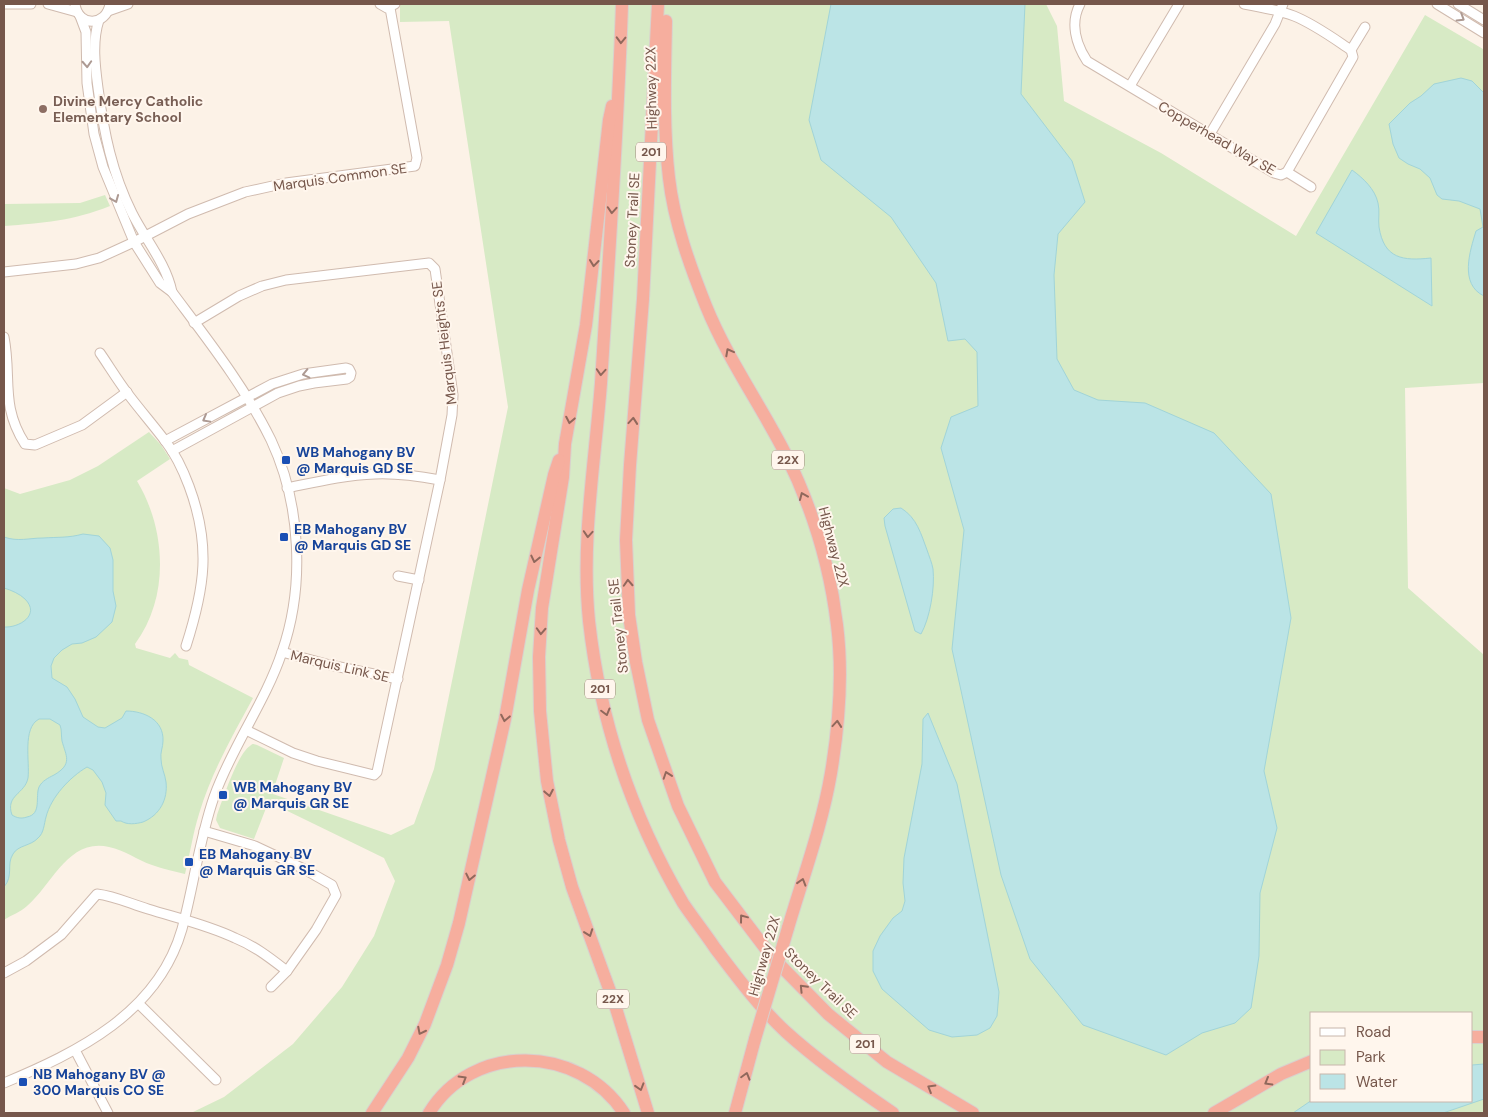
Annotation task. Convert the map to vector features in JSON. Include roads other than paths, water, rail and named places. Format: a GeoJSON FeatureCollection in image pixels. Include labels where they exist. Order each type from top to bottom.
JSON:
{"type":"FeatureCollection","features":[{"type":"Feature","properties":{"kind":"highway","name":"Stoney Trail SE"},"geometry":{"type":"LineString","coordinates":[[622,4],[620,77],[600,393],[587,550],[591,629],[601,695],[619,764],[641,822],[684,904],[742,985],[786,1031],[842,1078],[893,1113]]}},
{"type":"Feature","properties":{"kind":"highway","name":"Stoney Trail SE"},"geometry":{"type":"LineString","coordinates":[[658,4],[643,299],[626,540],[629,615],[648,720],[678,806],[716,882],[772,957],[828,1014],[887,1062],[973,1113]]}},
{"type":"Feature","properties":{"kind":"highway","name":"Highway 22X"},"geometry":{"type":"LineString","coordinates":[[666,4],[665,112],[669,179],[678,221],[694,274],[707,308],[726,348],[785,454],[812,517],[828,572],[837,627],[839,673],[838,720],[831,774],[814,845],[755,1039],[735,1113]]}},
{"type":"Feature","properties":{"kind":"highway","name":"22X"},"geometry":{"type":"LineString","coordinates":[[620,77],[609,120],[586,325],[565,444],[563,477],[542,608],[539,657],[540,710],[547,780],[559,840],[615,1005],[648,1113]]}},
{"type":"Feature","properties":{"kind":"highway"},"geometry":{"type":"LineString","coordinates":[[372,1113],[408,1058],[425,1024],[448,965],[504,719],[554,474],[565,444]]}},
{"type":"Feature","properties":{"kind":"highway"},"geometry":{"type":"LineString","coordinates":[[428,1113],[459,1080],[484,1068],[500,1063],[522,1060],[544,1061],[580,1074],[597,1084],[624,1113]]}},
{"type":"Feature","properties":{"kind":"highway"},"geometry":{"type":"LineString","coordinates":[[1214,1113],[1281,1074],[1310,1061]]}},
{"type":"Feature","properties":{"kind":"street"},"geometry":{"type":"LineString","coordinates":[[4,4],[31,4]]}},
{"type":"Feature","properties":{"kind":"street"},"geometry":{"type":"LineString","coordinates":[[48,4],[77,11],[90,21],[99,20]]}},
{"type":"Feature","properties":{"kind":"street"},"geometry":{"type":"LineString","coordinates":[[128,4],[109,8],[99,20],[97,27],[95,56],[104,131],[119,184],[132,213],[169,277],[172,292]]}},
{"type":"Feature","properties":{"kind":"street"},"geometry":{"type":"LineString","coordinates":[[380,4],[384,8],[393,6]]}},
{"type":"Feature","properties":{"kind":"street","name":"Copperhead Way SE"},"geometry":{"type":"LineString","coordinates":[[1080,4],[1074,22],[1079,49],[1087,61],[1274,173],[1281,175],[1287,172],[1350,65],[1353,57],[1352,50],[1365,27]]}},
{"type":"Feature","properties":{"kind":"street"},"geometry":{"type":"LineString","coordinates":[[1130,86],[1179,4]]}},
{"type":"Feature","properties":{"kind":"street"},"geometry":{"type":"LineString","coordinates":[[1244,4],[1282,8],[1352,50]]}},
{"type":"Feature","properties":{"kind":"street"},"geometry":{"type":"LineString","coordinates":[[1437,4],[1484,33]]}},
{"type":"Feature","properties":{"kind":"street"},"geometry":{"type":"LineString","coordinates":[[1458,4],[1484,20]]}},
{"type":"Feature","properties":{"kind":"street","name":"Marquis Common SE"},"geometry":{"type":"LineString","coordinates":[[145,237],[188,214],[245,192],[286,183],[415,166],[417,158],[393,6]]}},
{"type":"Feature","properties":{"kind":"street"},"geometry":{"type":"LineString","coordinates":[[1210,134],[1282,8]]}},
{"type":"Feature","properties":{"kind":"street"},"geometry":{"type":"LineString","coordinates":[[4,1083],[75,1050],[107,1030],[139,1004],[156,983],[170,960],[184,920],[204,831],[221,778],[246,730],[282,652],[293,605],[296,572],[295,538],[288,488],[271,442],[253,408],[172,292],[160,283],[134,242],[108,180],[94,134],[88,83],[86,32],[77,11]]}},
{"type":"Feature","properties":{"kind":"street"},"geometry":{"type":"LineString","coordinates":[[1287,172],[1311,187]]}},
{"type":"Feature","properties":{"kind":"street"},"geometry":{"type":"LineString","coordinates":[[4,272],[76,264],[99,258],[145,237]]}},
{"type":"Feature","properties":{"kind":"street","name":"Marquis Heights SE"},"geometry":{"type":"LineString","coordinates":[[194,323],[239,296],[262,286],[286,280],[430,262],[435,269],[453,395],[452,415],[440,480],[377,772],[374,775],[317,761],[293,753],[246,730]]}},
{"type":"Feature","properties":{"kind":"street"},"geometry":{"type":"LineString","coordinates":[[4,337],[7,400],[15,429],[25,444],[34,444],[82,425],[127,392]]}},
{"type":"Feature","properties":{"kind":"street"},"geometry":{"type":"LineString","coordinates":[[100,352],[127,392],[166,441],[183,470],[199,516],[203,545],[203,573],[197,613],[186,646]]}},
{"type":"Feature","properties":{"kind":"street"},"geometry":{"type":"LineString","coordinates":[[166,441],[272,384],[303,374],[346,368],[351,373],[347,379],[291,388],[172,451]]}},
{"type":"Feature","properties":{"kind":"street"},"geometry":{"type":"LineString","coordinates":[[288,488],[336,478],[369,474],[394,474],[440,480]]}},
{"type":"Feature","properties":{"kind":"street"},"geometry":{"type":"LineString","coordinates":[[398,576],[419,580]]}},
{"type":"Feature","properties":{"kind":"street","name":"Marquis Link SE"},"geometry":{"type":"LineString","coordinates":[[282,652],[330,665],[398,679]]}},
{"type":"Feature","properties":{"kind":"street"},"geometry":{"type":"LineString","coordinates":[[204,831],[255,846],[304,868],[332,885],[336,895],[316,930],[287,971],[271,987]]}},
{"type":"Feature","properties":{"kind":"street"},"geometry":{"type":"LineString","coordinates":[[4,973],[26,961],[61,935],[97,894],[110,895],[235,937],[268,955],[287,971]]}},
{"type":"Feature","properties":{"kind":"street"},"geometry":{"type":"LineString","coordinates":[[139,1004],[216,1080]]}},
{"type":"Feature","properties":{"kind":"street"},"geometry":{"type":"LineString","coordinates":[[75,1050],[108,1113]]}},
{"type":"Feature","properties":{"kind":"water"},"geometry":{"type":"Polygon","coordinates":[[[831,4],[1025,4],[1021,94],[1072,161],[1085,202],[1058,234],[1054,275],[1057,359],[1074,390],[1098,400],[1145,403],[1214,433],[1271,494],[1291,618],[1264,771],[1277,828],[1260,893],[1259,956],[1251,1008],[1235,1023],[1202,1033],[1166,1055],[1083,1025],[1030,959],[1001,875],[952,649],[964,530],[941,448],[951,417],[978,406],[977,352],[965,339],[948,341],[936,283],[891,217],[821,160],[809,120],[831,4]]]}},
{"type":"Feature","properties":{"kind":"water"},"geometry":{"type":"Polygon","coordinates":[[[1461,78],[1472,81],[1484,93],[1484,296],[1476,291],[1471,284],[1468,266],[1476,231],[1483,227],[1480,209],[1459,201],[1442,199],[1437,195],[1430,178],[1420,169],[1399,158],[1393,144],[1389,124],[1410,103],[1434,84],[1461,78]]]}},
{"type":"Feature","properties":{"kind":"water"},"geometry":{"type":"Polygon","coordinates":[[[1352,170],[1364,180],[1374,193],[1379,206],[1379,227],[1385,246],[1390,252],[1404,258],[1431,258],[1432,306],[1316,233],[1352,170]]]}},
{"type":"Feature","properties":{"kind":"water"},"geometry":{"type":"Polygon","coordinates":[[[901,508],[918,527],[933,569],[931,603],[921,634],[915,631],[885,526],[884,518],[893,509],[901,508]]]}},
{"type":"Feature","properties":{"kind":"water"},"geometry":{"type":"Polygon","coordinates":[[[78,535],[99,536],[110,548],[113,560],[113,591],[116,606],[112,622],[96,637],[82,643],[72,644],[54,658],[51,666],[52,678],[67,687],[83,717],[98,727],[105,728],[122,718],[126,711],[146,715],[156,722],[162,734],[161,757],[166,782],[166,794],[162,806],[149,819],[135,824],[116,821],[105,805],[106,793],[102,782],[93,770],[87,767],[68,782],[52,802],[40,836],[32,843],[15,851],[10,862],[9,878],[4,887],[4,627],[21,623],[26,619],[31,610],[23,597],[4,588],[4,537],[19,540],[78,535]],[[39,719],[30,730],[28,778],[11,803],[12,815],[17,817],[27,817],[35,812],[40,785],[60,771],[66,763],[60,725],[50,719],[39,719]]]}},
{"type":"Feature","properties":{"kind":"water"},"geometry":{"type":"Polygon","coordinates":[[[928,713],[957,784],[999,992],[997,1016],[990,1028],[977,1035],[952,1037],[929,1030],[882,989],[873,971],[873,951],[880,936],[893,918],[902,911],[905,901],[903,883],[904,858],[922,764],[923,719],[928,713]]]}},
{"type":"Feature","properties":{"kind":"water"},"geometry":{"type":"Polygon","coordinates":[[[1484,1064],[1484,1099],[1443,1113],[1293,1113],[1310,1101],[1473,1102],[1473,1065],[1484,1064]]]}},
{"type":"Feature","properties":{"kind":"place","name":"Divine Mercy Catholic Elementary School"},"geometry":{"type":"Point","coordinates":[43,109]}},
{"type":"Feature","properties":{"kind":"place","name":"WB Mahogany BV @ Marquis GD SE"},"geometry":{"type":"Point","coordinates":[286,460]}},
{"type":"Feature","properties":{"kind":"place","name":"EB Mahogany BV @ Marquis GD SE"},"geometry":{"type":"Point","coordinates":[284,537]}},
{"type":"Feature","properties":{"kind":"place","name":"WB Mahogany BV @ Marquis GR SE"},"geometry":{"type":"Point","coordinates":[223,795]}},
{"type":"Feature","properties":{"kind":"place","name":"EB Mahogany BV @ Marquis GR SE"},"geometry":{"type":"Point","coordinates":[189,862]}},
{"type":"Feature","properties":{"kind":"place","name":"NB Mahogany BV @ 300 Marquis CO SE"},"geometry":{"type":"Point","coordinates":[23,1082]}}]}
